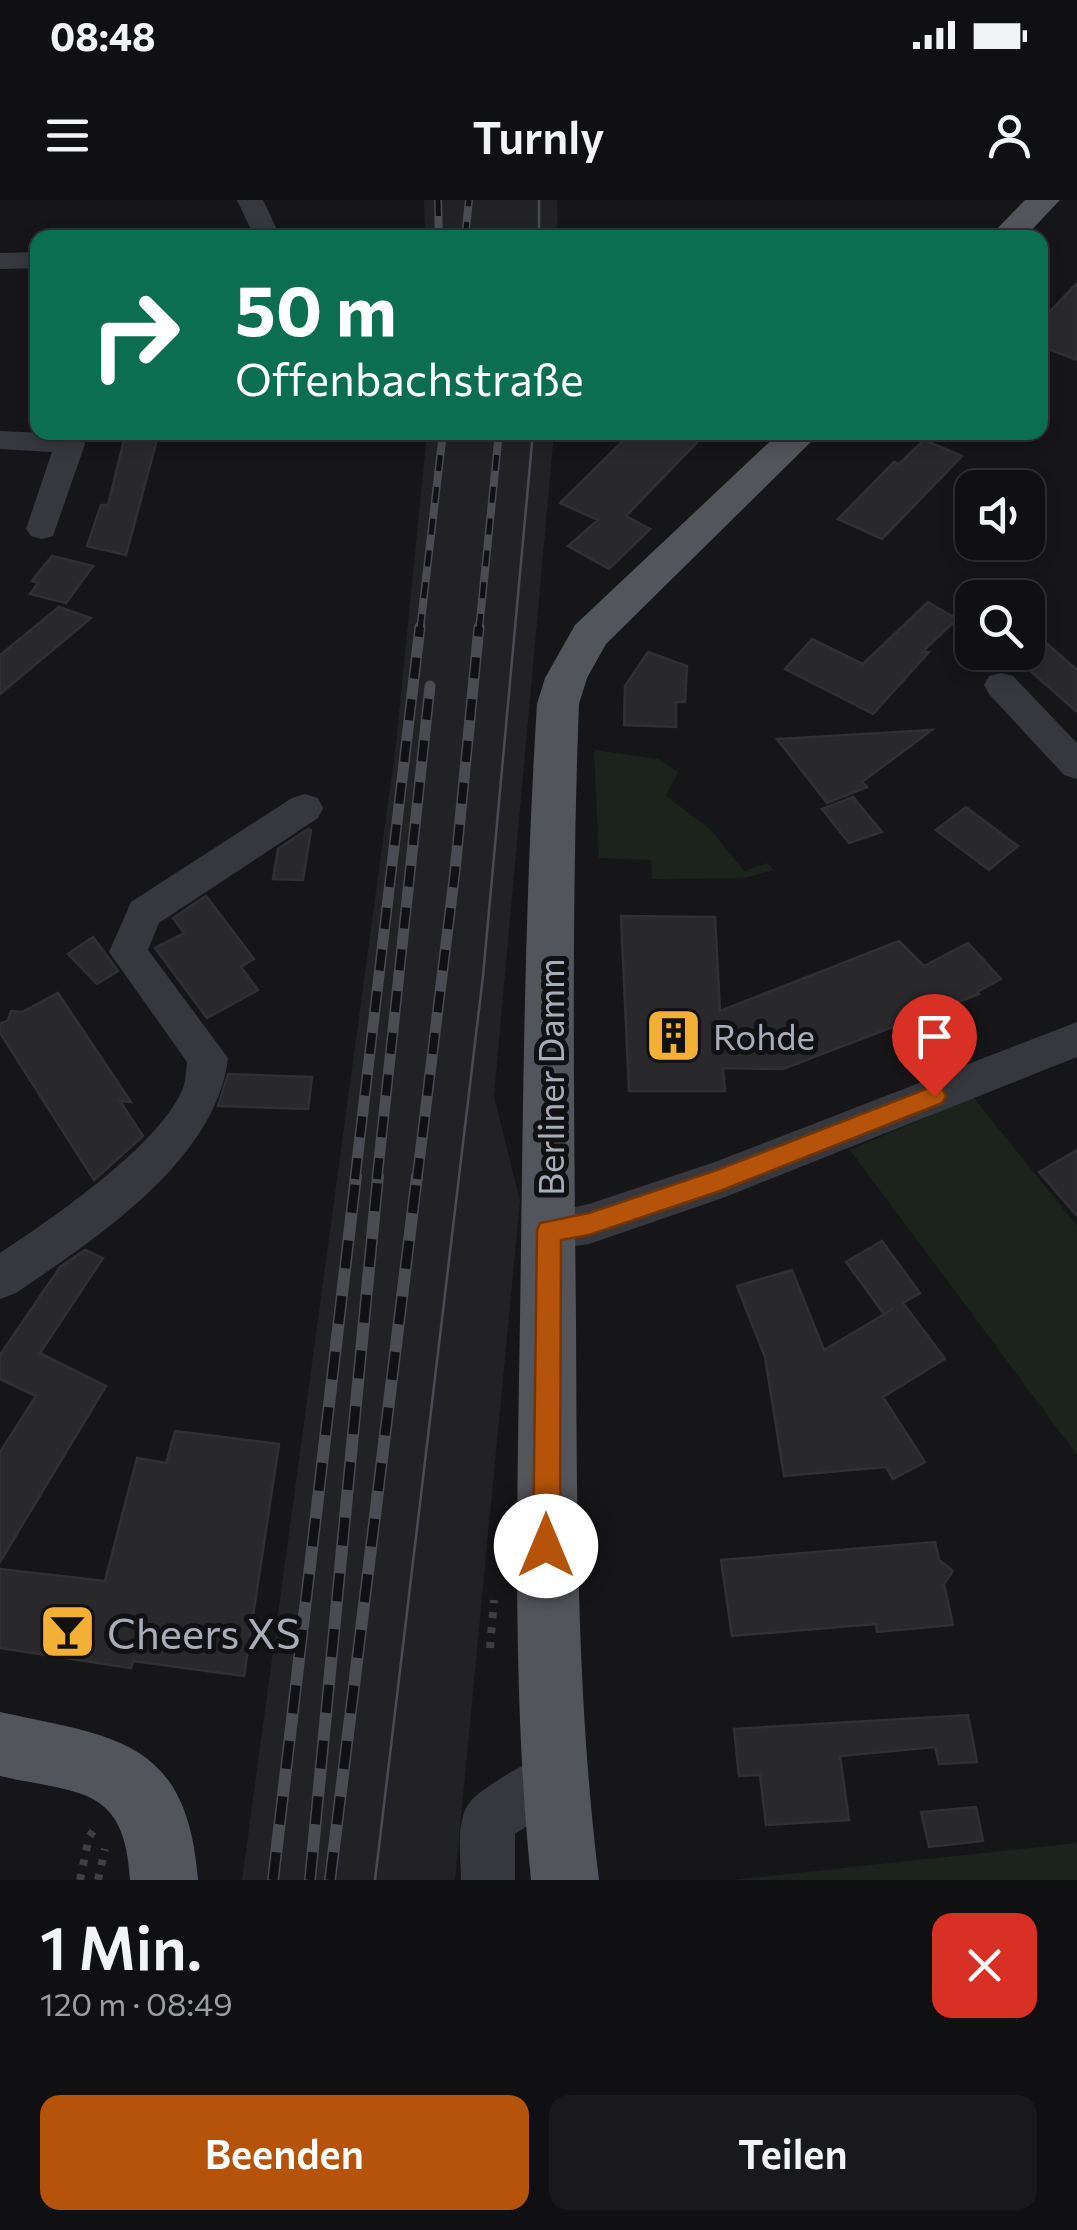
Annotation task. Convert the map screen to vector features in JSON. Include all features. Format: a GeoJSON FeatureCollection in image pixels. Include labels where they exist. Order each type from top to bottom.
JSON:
{"type":"FeatureCollection","features":[{"type":"Feature","properties":{"kind":"main road"},"geometry":{"type":"LineString","coordinates":[[1012,230],[1044,200]]}},
{"type":"Feature","properties":{"kind":"main road","name":"Berliner Damm"},"geometry":{"type":"LineString","coordinates":[[565,1880],[546,1546],[548,886],[554,736],[566,678],[590,635],[795,440]]}},
{"type":"Feature","properties":{"kind":"main road"},"geometry":{"type":"LineString","coordinates":[[0,1744],[120,1774],[139,1792],[163,1850],[164,1880]]}},
{"type":"Feature","properties":{"kind":"street"},"geometry":{"type":"LineString","coordinates":[[250,200],[264,230]]}},
{"type":"Feature","properties":{"kind":"street"},"geometry":{"type":"LineString","coordinates":[[0,261],[30,260]]}},
{"type":"Feature","properties":{"kind":"street"},"geometry":{"type":"LineString","coordinates":[[0,440],[30,439]]}},
{"type":"Feature","properties":{"kind":"street"},"geometry":{"type":"LineString","coordinates":[[42,529],[71,440]]}},
{"type":"Feature","properties":{"kind":"street"},"geometry":{"type":"LineString","coordinates":[[1001,685],[1077,766]]}},
{"type":"Feature","properties":{"kind":"street"},"geometry":{"type":"LineString","coordinates":[[0,1278],[59,1239],[160,1156],[205,1086],[210,1071],[208,1058],[128,952],[144,912],[305,808]]}},
{"type":"Feature","properties":{"kind":"street"},"geometry":{"type":"LineString","coordinates":[[549,1230],[589,1224],[720,1180],[1077,1040]]}},
{"type":"Feature","properties":{"kind":"street"},"geometry":{"type":"LineString","coordinates":[[488,1880],[489,1820],[558,1774]]}},
{"type":"Feature","properties":{"kind":"path"},"geometry":{"type":"LineString","coordinates":[[80,1880],[89,1837],[102,1819]]}},
{"type":"Feature","properties":{"kind":"shaded area"},"geometry":{"type":"Polygon","coordinates":[[[424,200],[557,200],[558,230],[425,230],[424,200]]]}},
{"type":"Feature","properties":{"kind":"shaded area"},"geometry":{"type":"Polygon","coordinates":[[[426,440],[553,440],[494,1096],[520,1201],[455,1880],[242,1880],[396,744],[426,440]]]}},
{"type":"Feature","properties":{"kind":"shaded area"},"geometry":{"type":"Polygon","coordinates":[[[594,750],[658,759],[678,772],[666,796],[710,829],[744,871],[768,863],[774,870],[744,878],[652,879],[651,860],[599,858],[594,750]]]}},
{"type":"Feature","properties":{"kind":"shaded area"},"geometry":{"type":"Polygon","coordinates":[[[973,1097],[1077,1226],[1077,1455],[850,1150],[973,1097]]]}},
{"type":"Feature","properties":{"kind":"shaded area"},"geometry":{"type":"Polygon","coordinates":[[[1077,1843],[1077,1880],[732,1880],[1077,1843]]]}},
{"type":"Feature","properties":{"kind":"building"},"geometry":{"type":"Polygon","coordinates":[[[1077,283],[1077,360],[1048,349],[1048,314],[1077,283]]]}},
{"type":"Feature","properties":{"kind":"building"},"geometry":{"type":"Polygon","coordinates":[[[124,440],[157,440],[126,555],[87,546],[101,505],[108,505],[124,440]]]}},
{"type":"Feature","properties":{"kind":"building"},"geometry":{"type":"Polygon","coordinates":[[[624,440],[699,440],[626,516],[650,529],[609,569],[568,546],[598,520],[560,503],[624,440]]]}},
{"type":"Feature","properties":{"kind":"building"},"geometry":{"type":"Polygon","coordinates":[[[924,440],[962,456],[882,539],[838,519],[894,462],[899,464],[924,440]]]}},
{"type":"Feature","properties":{"kind":"building"},"geometry":{"type":"Polygon","coordinates":[[[52,556],[93,566],[66,603],[30,594],[38,583],[32,581],[52,556]]]}},
{"type":"Feature","properties":{"kind":"building"},"geometry":{"type":"Polygon","coordinates":[[[928,602],[955,618],[873,714],[785,669],[812,639],[863,664],[928,602]]]}},
{"type":"Feature","properties":{"kind":"building"},"geometry":{"type":"Polygon","coordinates":[[[59,607],[91,618],[0,694],[0,655],[59,607]]]}},
{"type":"Feature","properties":{"kind":"building"},"geometry":{"type":"Polygon","coordinates":[[[1045,642],[1077,670],[1077,712],[1029,670],[1045,670],[1045,642]]]}},
{"type":"Feature","properties":{"kind":"building"},"geometry":{"type":"Polygon","coordinates":[[[648,652],[687,666],[685,702],[676,702],[676,727],[624,725],[625,686],[648,652]]]}},
{"type":"Feature","properties":{"kind":"building"},"geometry":{"type":"Polygon","coordinates":[[[932,730],[862,782],[867,787],[827,803],[777,739],[932,730]]]}},
{"type":"Feature","properties":{"kind":"building"},"geometry":{"type":"Polygon","coordinates":[[[853,797],[882,832],[849,843],[822,809],[853,797]]]}},
{"type":"Feature","properties":{"kind":"building"},"geometry":{"type":"Polygon","coordinates":[[[966,807],[1018,846],[989,870],[936,830],[966,807]]]}},
{"type":"Feature","properties":{"kind":"building"},"geometry":{"type":"Polygon","coordinates":[[[311,830],[303,880],[273,879],[278,849],[311,830]]]}},
{"type":"Feature","properties":{"kind":"building"},"geometry":{"type":"Polygon","coordinates":[[[206,896],[254,959],[241,967],[258,990],[207,1018],[155,948],[184,933],[173,918],[206,896]]]}},
{"type":"Feature","properties":{"kind":"building"},"geometry":{"type":"Polygon","coordinates":[[[621,916],[715,917],[720,1011],[899,941],[924,966],[968,943],[1001,979],[979,994],[783,1069],[723,1068],[725,1091],[629,1091],[621,916]]]}},
{"type":"Feature","properties":{"kind":"building"},"geometry":{"type":"Polygon","coordinates":[[[93,937],[118,971],[97,984],[68,954],[93,937]]]}},
{"type":"Feature","properties":{"kind":"building"},"geometry":{"type":"Polygon","coordinates":[[[58,993],[131,1102],[120,1101],[143,1136],[94,1180],[0,1033],[0,1024],[8,1020],[11,1011],[22,1012],[58,993]]]}},
{"type":"Feature","properties":{"kind":"building"},"geometry":{"type":"Polygon","coordinates":[[[228,1074],[312,1077],[308,1109],[218,1106],[228,1074]]]}},
{"type":"Feature","properties":{"kind":"building"},"geometry":{"type":"Polygon","coordinates":[[[1077,1150],[1077,1216],[1039,1172],[1077,1150]]]}},
{"type":"Feature","properties":{"kind":"building"},"geometry":{"type":"Polygon","coordinates":[[[882,1241],[920,1293],[903,1303],[945,1359],[883,1397],[925,1462],[893,1479],[886,1467],[784,1476],[765,1357],[737,1286],[792,1270],[824,1350],[893,1309],[884,1314],[846,1262],[882,1241]]]}},
{"type":"Feature","properties":{"kind":"building"},"geometry":{"type":"Polygon","coordinates":[[[85,1250],[103,1258],[40,1353],[106,1386],[0,1562],[0,1452],[36,1396],[0,1379],[0,1355],[60,1267],[85,1250]]]}},
{"type":"Feature","properties":{"kind":"building"},"geometry":{"type":"Polygon","coordinates":[[[175,1431],[279,1444],[244,1676],[133,1661],[131,1668],[0,1648],[0,1569],[105,1581],[137,1458],[166,1463],[175,1431]]]}},
{"type":"Feature","properties":{"kind":"building"},"geometry":{"type":"Polygon","coordinates":[[[935,1542],[939,1560],[953,1571],[944,1584],[953,1625],[877,1632],[876,1624],[732,1636],[721,1560],[935,1542]]]}},
{"type":"Feature","properties":{"kind":"building"},"geometry":{"type":"Polygon","coordinates":[[[968,1715],[977,1762],[939,1764],[935,1747],[840,1756],[849,1820],[766,1825],[760,1775],[739,1776],[734,1729],[968,1715]]]}},
{"type":"Feature","properties":{"kind":"building"},"geometry":{"type":"Polygon","coordinates":[[[976,1807],[983,1841],[929,1847],[921,1812],[976,1807]]]}},
{"type":"Feature","properties":{"kind":"tram line"},"geometry":{"type":"LineString","coordinates":[[539,200],[539,230]]}},
{"type":"Feature","properties":{"kind":"tram line"},"geometry":{"type":"LineString","coordinates":[[375,1880],[483,976],[532,440]]}},
{"type":"Feature","properties":{"kind":"railway"},"geometry":{"type":"LineString","coordinates":[[438,200],[439,230]]}},
{"type":"Feature","properties":{"kind":"railway"},"geometry":{"type":"LineString","coordinates":[[466,230],[469,200]]}},
{"type":"Feature","properties":{"kind":"railway"},"geometry":{"type":"LineString","coordinates":[[420,630],[442,440]]}},
{"type":"Feature","properties":{"kind":"railway"},"geometry":{"type":"LineString","coordinates":[[479,630],[498,440]]}},
{"type":"Feature","properties":{"kind":"railway"},"geometry":{"type":"LineString","coordinates":[[355,1179],[420,627]]}},
{"type":"Feature","properties":{"kind":"railway"},"geometry":{"type":"LineString","coordinates":[[417,1179],[455,871],[479,627]]}},
{"type":"Feature","properties":{"kind":"railway"},"geometry":{"type":"LineString","coordinates":[[377,1179],[430,686]]}},
{"type":"Feature","properties":{"kind":"railway"},"geometry":{"type":"LineString","coordinates":[[273,1880],[356,1176]]}},
{"type":"Feature","properties":{"kind":"railway"},"geometry":{"type":"LineString","coordinates":[[310,1880],[378,1176]]}},
{"type":"Feature","properties":{"kind":"railway"},"geometry":{"type":"LineString","coordinates":[[330,1880],[417,1176]]}},
{"type":"Feature","properties":{"kind":"place","name":"Rohde"},"geometry":{"type":"Point","coordinates":[674,1035]}},
{"type":"Feature","properties":{"kind":"place","name":"Cheers XS"},"geometry":{"type":"Point","coordinates":[68,1632]}},
{"type":"Feature","properties":{"kind":"route"},"geometry":{"type":"LineString","coordinates":[[546,1546],[549,1230],[589,1224],[720,1180],[934,1096]]}}]}
